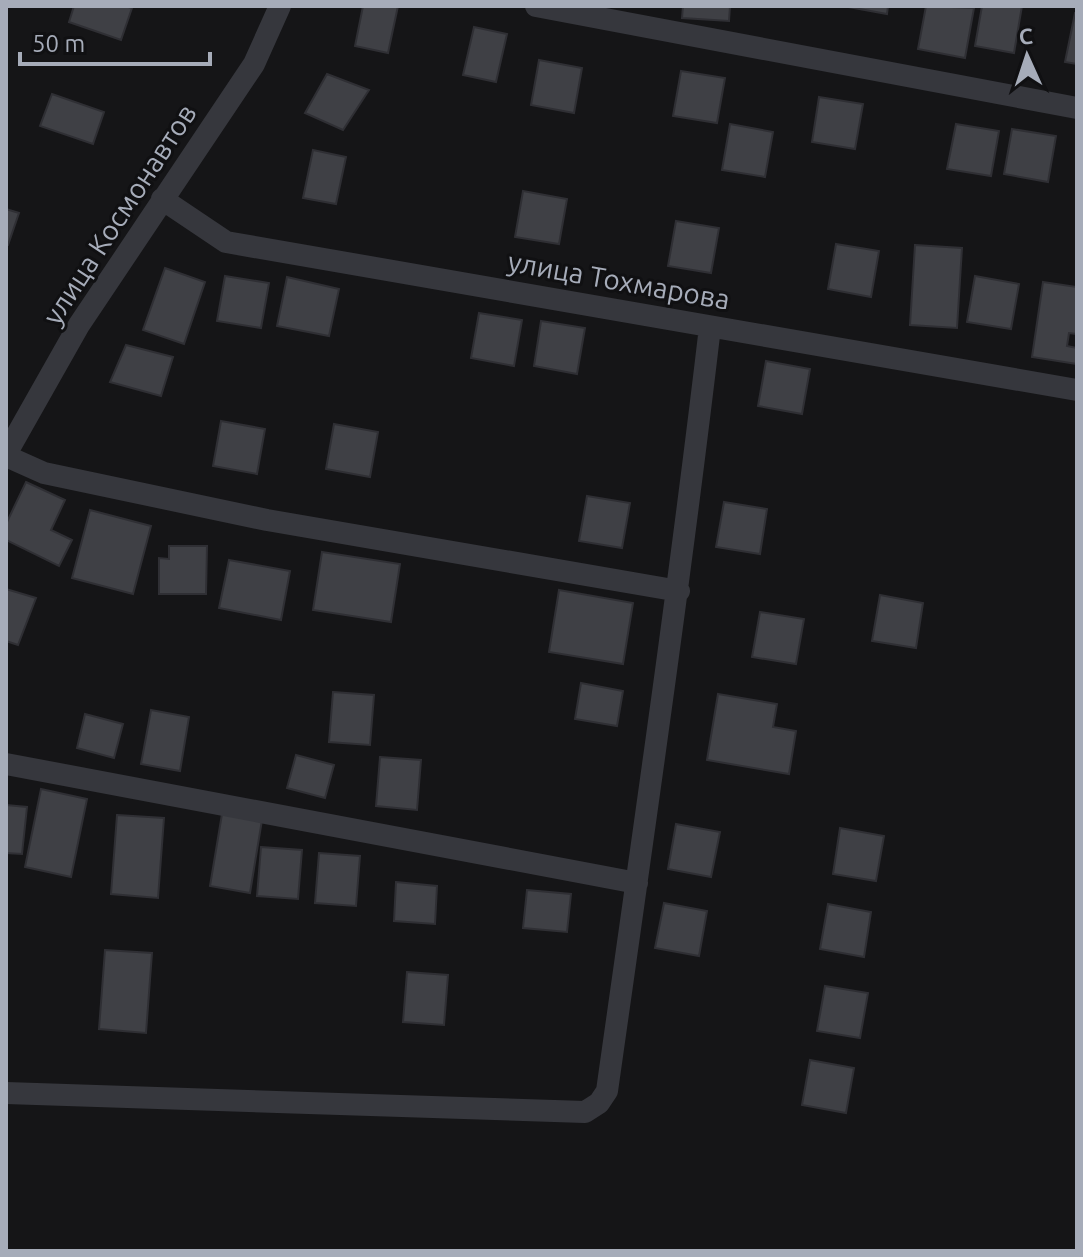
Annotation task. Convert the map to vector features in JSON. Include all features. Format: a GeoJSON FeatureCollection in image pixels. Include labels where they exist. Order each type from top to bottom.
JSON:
{"type":"FeatureCollection","features":[{"type":"Feature","properties":{"kind":"street","name":"улица Космонавтов"},"geometry":{"type":"LineString","coordinates":[[6,455],[79,325],[254,64],[280,6]]}},
{"type":"Feature","properties":{"kind":"street"},"geometry":{"type":"LineString","coordinates":[[536,6],[1077,108]]}},
{"type":"Feature","properties":{"kind":"street","name":"улица Тохмарова"},"geometry":{"type":"LineString","coordinates":[[162,199],[226,242],[1077,390]]}},
{"type":"Feature","properties":{"kind":"street"},"geometry":{"type":"LineString","coordinates":[[6,1093],[585,1112],[599,1103],[607,1091],[679,591],[710,327]]}},
{"type":"Feature","properties":{"kind":"street"},"geometry":{"type":"LineString","coordinates":[[6,455],[44,473],[267,520],[679,591]]}},
{"type":"Feature","properties":{"kind":"street"},"geometry":{"type":"LineString","coordinates":[[6,764],[637,883]]}},
{"type":"Feature","properties":{"kind":"building"},"geometry":{"type":"Polygon","coordinates":[[[74,6],[132,8],[121,40],[69,22],[74,6]]]}},
{"type":"Feature","properties":{"kind":"building"},"geometry":{"type":"Polygon","coordinates":[[[363,6],[398,6],[388,53],[355,46],[363,6]]]}},
{"type":"Feature","properties":{"kind":"building"},"geometry":{"type":"Polygon","coordinates":[[[683,6],[730,6],[729,21],[682,18],[683,6]]]}},
{"type":"Feature","properties":{"kind":"building"},"geometry":{"type":"Polygon","coordinates":[[[843,6],[888,6],[887,14],[843,6]]]}},
{"type":"Feature","properties":{"kind":"building"},"geometry":{"type":"Polygon","coordinates":[[[926,6],[974,8],[965,58],[918,49],[926,6]]]}},
{"type":"Feature","properties":{"kind":"building"},"geometry":{"type":"Polygon","coordinates":[[[982,6],[1022,6],[1014,53],[975,46],[982,6]]]}},
{"type":"Feature","properties":{"kind":"building"},"geometry":{"type":"Polygon","coordinates":[[[1077,13],[1077,64],[1065,62],[1077,13]]]}},
{"type":"Feature","properties":{"kind":"building"},"geometry":{"type":"Polygon","coordinates":[[[474,27],[507,34],[496,82],[463,75],[474,27]]]}},
{"type":"Feature","properties":{"kind":"building"},"geometry":{"type":"Polygon","coordinates":[[[539,60],[582,68],[574,113],[531,105],[539,60]]]}},
{"type":"Feature","properties":{"kind":"building"},"geometry":{"type":"Polygon","coordinates":[[[681,71],[725,78],[717,123],[673,116],[681,71]]]}},
{"type":"Feature","properties":{"kind":"building"},"geometry":{"type":"Polygon","coordinates":[[[327,74],[369,90],[343,130],[305,113],[327,74]]]}},
{"type":"Feature","properties":{"kind":"building"},"geometry":{"type":"Polygon","coordinates":[[[52,94],[104,112],[93,144],[40,126],[52,94]]]}},
{"type":"Feature","properties":{"kind":"building"},"geometry":{"type":"Polygon","coordinates":[[[819,97],[863,104],[855,149],[812,142],[819,97]]]}},
{"type":"Feature","properties":{"kind":"building"},"geometry":{"type":"Polygon","coordinates":[[[730,124],[773,132],[765,177],[722,170],[730,124]]]}},
{"type":"Feature","properties":{"kind":"building"},"geometry":{"type":"Polygon","coordinates":[[[956,124],[999,131],[991,176],[947,169],[956,124]]]}},
{"type":"Feature","properties":{"kind":"building"},"geometry":{"type":"Polygon","coordinates":[[[1012,129],[1056,136],[1048,182],[1004,174],[1012,129]]]}},
{"type":"Feature","properties":{"kind":"building"},"geometry":{"type":"Polygon","coordinates":[[[313,150],[346,157],[336,204],[303,198],[313,150]]]}},
{"type":"Feature","properties":{"kind":"building"},"geometry":{"type":"Polygon","coordinates":[[[523,191],[567,199],[559,244],[515,237],[523,191]]]}},
{"type":"Feature","properties":{"kind":"building"},"geometry":{"type":"Polygon","coordinates":[[[6,209],[19,213],[8,245],[6,245],[6,209]]]}},
{"type":"Feature","properties":{"kind":"building"},"geometry":{"type":"Polygon","coordinates":[[[676,221],[719,228],[711,273],[668,266],[676,221]]]}},
{"type":"Feature","properties":{"kind":"building"},"geometry":{"type":"Polygon","coordinates":[[[836,244],[879,251],[871,297],[828,289],[836,244]]]}},
{"type":"Feature","properties":{"kind":"building"},"geometry":{"type":"Polygon","coordinates":[[[915,245],[962,248],[957,328],[910,325],[915,245]]]}},
{"type":"Feature","properties":{"kind":"building"},"geometry":{"type":"Polygon","coordinates":[[[165,268],[205,282],[184,344],[143,330],[165,268]]]}},
{"type":"Feature","properties":{"kind":"building"},"geometry":{"type":"Polygon","coordinates":[[[225,276],[269,283],[261,328],[217,321],[225,276]]]}},
{"type":"Feature","properties":{"kind":"building"},"geometry":{"type":"Polygon","coordinates":[[[975,276],[1019,284],[1011,329],[967,322],[975,276]]]}},
{"type":"Feature","properties":{"kind":"building"},"geometry":{"type":"Polygon","coordinates":[[[287,277],[339,289],[329,336],[277,326],[287,277]]]}},
{"type":"Feature","properties":{"kind":"building"},"geometry":{"type":"Polygon","coordinates":[[[1043,282],[1077,287],[1077,334],[1069,333],[1067,346],[1077,348],[1077,364],[1032,357],[1043,282]]]}},
{"type":"Feature","properties":{"kind":"building"},"geometry":{"type":"Polygon","coordinates":[[[479,313],[522,320],[514,366],[471,358],[479,313]]]}},
{"type":"Feature","properties":{"kind":"building"},"geometry":{"type":"Polygon","coordinates":[[[541,321],[585,328],[577,374],[534,366],[541,321]]]}},
{"type":"Feature","properties":{"kind":"building"},"geometry":{"type":"Polygon","coordinates":[[[126,345],[173,357],[161,396],[110,382],[126,345]]]}},
{"type":"Feature","properties":{"kind":"building"},"geometry":{"type":"Polygon","coordinates":[[[766,361],[810,369],[802,414],[758,406],[766,361]]]}},
{"type":"Feature","properties":{"kind":"building"},"geometry":{"type":"Polygon","coordinates":[[[221,421],[265,429],[257,474],[213,466],[221,421]]]}},
{"type":"Feature","properties":{"kind":"building"},"geometry":{"type":"Polygon","coordinates":[[[334,424],[378,432],[370,477],[326,469],[334,424]]]}},
{"type":"Feature","properties":{"kind":"building"},"geometry":{"type":"Polygon","coordinates":[[[26,482],[65,500],[51,530],[72,540],[59,566],[6,540],[6,524],[26,482]]]}},
{"type":"Feature","properties":{"kind":"building"},"geometry":{"type":"Polygon","coordinates":[[[587,496],[630,503],[622,548],[579,541],[587,496]]]}},
{"type":"Feature","properties":{"kind":"building"},"geometry":{"type":"Polygon","coordinates":[[[724,502],[767,509],[760,554],[716,547],[724,502]]]}},
{"type":"Feature","properties":{"kind":"building"},"geometry":{"type":"Polygon","coordinates":[[[90,510],[151,526],[133,594],[72,578],[90,510]]]}},
{"type":"Feature","properties":{"kind":"building"},"geometry":{"type":"Polygon","coordinates":[[[169,546],[207,546],[206,594],[159,594],[159,558],[169,559],[169,546]]]}},
{"type":"Feature","properties":{"kind":"building"},"geometry":{"type":"Polygon","coordinates":[[[322,552],[400,564],[391,622],[313,610],[322,552]]]}},
{"type":"Feature","properties":{"kind":"building"},"geometry":{"type":"Polygon","coordinates":[[[229,560],[290,571],[281,620],[219,608],[229,560]]]}},
{"type":"Feature","properties":{"kind":"building"},"geometry":{"type":"Polygon","coordinates":[[[6,589],[36,598],[18,645],[6,641],[6,589]]]}},
{"type":"Feature","properties":{"kind":"building"},"geometry":{"type":"Polygon","coordinates":[[[559,590],[633,603],[623,664],[549,652],[559,590]]]}},
{"type":"Feature","properties":{"kind":"building"},"geometry":{"type":"Polygon","coordinates":[[[880,595],[923,603],[916,648],[872,641],[880,595]]]}},
{"type":"Feature","properties":{"kind":"building"},"geometry":{"type":"Polygon","coordinates":[[[760,612],[804,619],[796,664],[752,657],[760,612]]]}},
{"type":"Feature","properties":{"kind":"building"},"geometry":{"type":"Polygon","coordinates":[[[581,683],[623,691],[617,726],[575,719],[581,683]]]}},
{"type":"Feature","properties":{"kind":"building"},"geometry":{"type":"Polygon","coordinates":[[[333,692],[374,695],[370,745],[329,742],[333,692]]]}},
{"type":"Feature","properties":{"kind":"building"},"geometry":{"type":"Polygon","coordinates":[[[718,694],[777,704],[773,727],[796,731],[789,774],[707,760],[718,694]]]}},
{"type":"Feature","properties":{"kind":"building"},"geometry":{"type":"Polygon","coordinates":[[[151,710],[189,717],[180,771],[141,764],[151,710]]]}},
{"type":"Feature","properties":{"kind":"building"},"geometry":{"type":"Polygon","coordinates":[[[85,714],[123,724],[114,758],[77,748],[85,714]]]}},
{"type":"Feature","properties":{"kind":"building"},"geometry":{"type":"Polygon","coordinates":[[[296,755],[334,765],[325,798],[287,788],[296,755]]]}},
{"type":"Feature","properties":{"kind":"building"},"geometry":{"type":"Polygon","coordinates":[[[380,757],[421,760],[417,810],[376,806],[380,757]]]}},
{"type":"Feature","properties":{"kind":"building"},"geometry":{"type":"Polygon","coordinates":[[[41,789],[87,799],[71,877],[25,867],[41,789]]]}},
{"type":"Feature","properties":{"kind":"building"},"geometry":{"type":"Polygon","coordinates":[[[6,805],[27,807],[22,854],[6,853],[6,805]]]}},
{"type":"Feature","properties":{"kind":"building"},"geometry":{"type":"Polygon","coordinates":[[[222,814],[262,820],[250,893],[210,886],[222,814]]]}},
{"type":"Feature","properties":{"kind":"building"},"geometry":{"type":"Polygon","coordinates":[[[117,815],[164,818],[158,898],[111,894],[117,815]]]}},
{"type":"Feature","properties":{"kind":"building"},"geometry":{"type":"Polygon","coordinates":[[[676,824],[720,832],[711,877],[668,869],[676,824]]]}},
{"type":"Feature","properties":{"kind":"building"},"geometry":{"type":"Polygon","coordinates":[[[840,828],[884,836],[876,881],[833,874],[840,828]]]}},
{"type":"Feature","properties":{"kind":"building"},"geometry":{"type":"Polygon","coordinates":[[[261,847],[302,850],[298,899],[257,896],[261,847]]]}},
{"type":"Feature","properties":{"kind":"building"},"geometry":{"type":"Polygon","coordinates":[[[319,853],[360,856],[356,906],[315,903],[319,853]]]}},
{"type":"Feature","properties":{"kind":"building"},"geometry":{"type":"Polygon","coordinates":[[[396,882],[437,886],[435,924],[394,921],[396,882]]]}},
{"type":"Feature","properties":{"kind":"building"},"geometry":{"type":"Polygon","coordinates":[[[527,890],[571,894],[567,932],[523,928],[527,890]]]}},
{"type":"Feature","properties":{"kind":"building"},"geometry":{"type":"Polygon","coordinates":[[[664,903],[707,911],[699,956],[655,948],[664,903]]]}},
{"type":"Feature","properties":{"kind":"building"},"geometry":{"type":"Polygon","coordinates":[[[828,904],[871,912],[864,957],[820,949],[828,904]]]}},
{"type":"Feature","properties":{"kind":"building"},"geometry":{"type":"Polygon","coordinates":[[[105,950],[152,953],[146,1033],[99,1029],[105,950]]]}},
{"type":"Feature","properties":{"kind":"building"},"geometry":{"type":"Polygon","coordinates":[[[407,972],[448,975],[444,1025],[403,1022],[407,972]]]}},
{"type":"Feature","properties":{"kind":"building"},"geometry":{"type":"Polygon","coordinates":[[[825,986],[868,993],[860,1038],[817,1031],[825,986]]]}},
{"type":"Feature","properties":{"kind":"building"},"geometry":{"type":"Polygon","coordinates":[[[810,1060],[854,1068],[846,1113],[802,1105],[810,1060]]]}}]}
